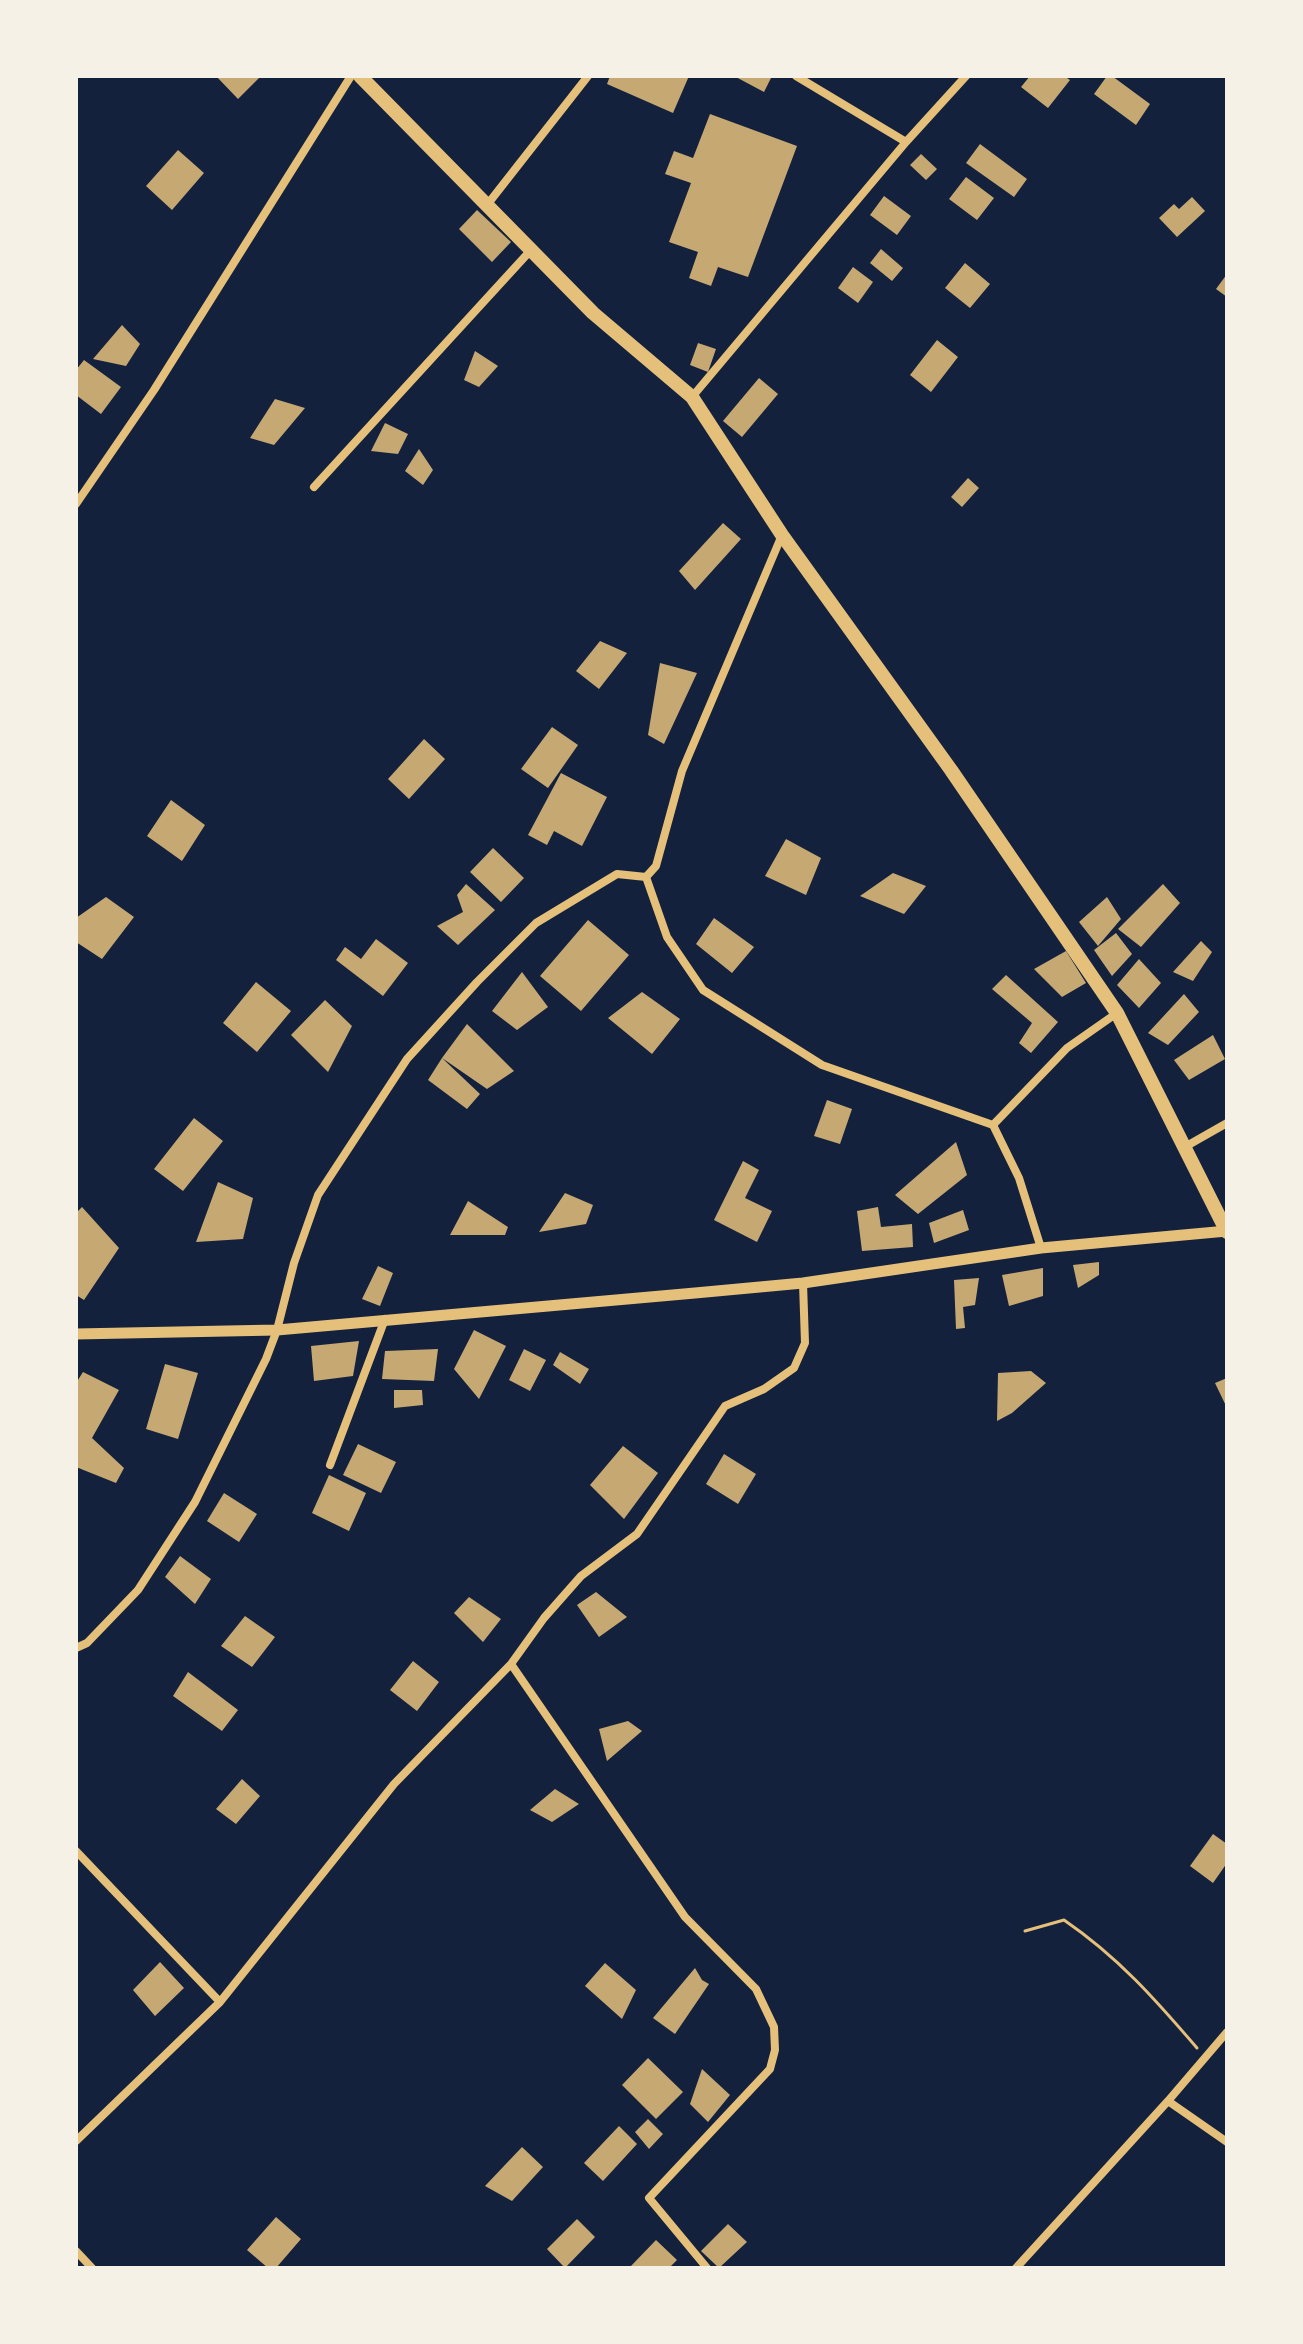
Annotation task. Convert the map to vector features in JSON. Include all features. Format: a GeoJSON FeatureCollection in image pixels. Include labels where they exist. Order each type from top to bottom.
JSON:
{"type":"FeatureCollection","features":[{"type":"Feature","properties":{"kind":"main road"},"geometry":{"type":"LineString","coordinates":[[360,76],[593,313],[692,397],[782,535],[951,770],[1117,1013],[1227,1231]]}},
{"type":"Feature","properties":{"kind":"street"},"geometry":{"type":"LineString","coordinates":[[76,504],[154,390],[351,76]]}},
{"type":"Feature","properties":{"kind":"street"},"geometry":{"type":"LineString","coordinates":[[487,205],[588,76]]}},
{"type":"Feature","properties":{"kind":"street"},"geometry":{"type":"LineString","coordinates":[[796,76],[906,142]]}},
{"type":"Feature","properties":{"kind":"street"},"geometry":{"type":"LineString","coordinates":[[692,397],[906,142],[966,76]]}},
{"type":"Feature","properties":{"kind":"street"},"geometry":{"type":"LineString","coordinates":[[314,487],[531,250]]}},
{"type":"Feature","properties":{"kind":"street"},"geometry":{"type":"LineString","coordinates":[[646,877],[656,866],[682,771],[782,535]]}},
{"type":"Feature","properties":{"kind":"street"},"geometry":{"type":"LineString","coordinates":[[76,1648],[87,1643],[138,1590],[195,1502],[266,1359],[318,1195],[407,1059],[536,923],[617,874],[646,877]]}},
{"type":"Feature","properties":{"kind":"street"},"geometry":{"type":"LineString","coordinates":[[646,877],[667,937],[703,990],[822,1065],[993,1125],[1019,1178],[1041,1248]]}},
{"type":"Feature","properties":{"kind":"street"},"geometry":{"type":"LineString","coordinates":[[993,1125],[1067,1048],[1117,1013]]}},
{"type":"Feature","properties":{"kind":"street"},"geometry":{"type":"LineString","coordinates":[[1183,1148],[1227,1123]]}},
{"type":"Feature","properties":{"kind":"street"},"geometry":{"type":"LineString","coordinates":[[76,1334],[277,1330],[803,1283],[1041,1248],[1227,1231]]}},
{"type":"Feature","properties":{"kind":"street"},"geometry":{"type":"LineString","coordinates":[[76,2141],[220,2002],[394,1784],[511,1664],[544,1618],[581,1576],[637,1534],[648,1522],[725,1406],[764,1389],[794,1368],[805,1343],[803,1283]]}},
{"type":"Feature","properties":{"kind":"street"},"geometry":{"type":"LineString","coordinates":[[330,1465],[385,1318]]}},
{"type":"Feature","properties":{"kind":"street"},"geometry":{"type":"LineString","coordinates":[[511,1664],[685,1917],[756,1989],[774,2027],[775,2050],[770,2069],[649,2198],[707,2268]]}},
{"type":"Feature","properties":{"kind":"street"},"geometry":{"type":"LineString","coordinates":[[76,1851],[220,2002]]}},
{"type":"Feature","properties":{"kind":"street"},"geometry":{"type":"LineString","coordinates":[[1016,2268],[1227,2032]]}},
{"type":"Feature","properties":{"kind":"street"},"geometry":{"type":"LineString","coordinates":[[1168,2101],[1227,2142]]}},
{"type":"Feature","properties":{"kind":"street"},"geometry":{"type":"LineString","coordinates":[[76,2251],[92,2268]]}},
{"type":"Feature","properties":{"kind":"path"},"geometry":{"type":"LineString","coordinates":[[1025,1931],[1064,1920],[1098,1944],[1142,1984],[1205,2057]]}},
{"type":"Feature","properties":{"kind":"building"},"geometry":{"type":"Polygon","coordinates":[[[216,76],[261,76],[238,99],[216,76]]]}},
{"type":"Feature","properties":{"kind":"building"},"geometry":{"type":"Polygon","coordinates":[[[610,76],[689,76],[673,113],[607,84],[610,76]]]}},
{"type":"Feature","properties":{"kind":"building"},"geometry":{"type":"Polygon","coordinates":[[[734,76],[772,76],[764,92],[734,76]]]}},
{"type":"Feature","properties":{"kind":"building"},"geometry":{"type":"Polygon","coordinates":[[[1030,76],[1064,76],[1070,80],[1048,108],[1021,87],[1030,76]]]}},
{"type":"Feature","properties":{"kind":"building"},"geometry":{"type":"Polygon","coordinates":[[[1107,76],[1112,76],[1150,104],[1136,125],[1094,94],[1107,76]]]}},
{"type":"Feature","properties":{"kind":"building"},"geometry":{"type":"Polygon","coordinates":[[[710,114],[797,146],[748,277],[718,267],[711,286],[689,278],[698,252],[669,242],[691,183],[665,174],[674,151],[693,158],[710,114]]]}},
{"type":"Feature","properties":{"kind":"building"},"geometry":{"type":"Polygon","coordinates":[[[980,144],[1027,179],[1014,197],[966,163],[980,144]]]}},
{"type":"Feature","properties":{"kind":"building"},"geometry":{"type":"Polygon","coordinates":[[[178,150],[204,173],[172,210],[146,186],[178,150]]]}},
{"type":"Feature","properties":{"kind":"building"},"geometry":{"type":"Polygon","coordinates":[[[921,154],[937,169],[926,180],[910,165],[921,154]]]}},
{"type":"Feature","properties":{"kind":"building"},"geometry":{"type":"Polygon","coordinates":[[[966,177],[994,198],[977,220],[949,199],[966,177]]]}},
{"type":"Feature","properties":{"kind":"building"},"geometry":{"type":"Polygon","coordinates":[[[884,196],[911,216],[897,235],[870,215],[884,196]]]}},
{"type":"Feature","properties":{"kind":"building"},"geometry":{"type":"Polygon","coordinates":[[[1192,197],[1205,211],[1177,237],[1159,218],[1174,204],[1179,209],[1192,197]]]}},
{"type":"Feature","properties":{"kind":"building"},"geometry":{"type":"Polygon","coordinates":[[[477,210],[511,242],[492,262],[459,229],[477,210]]]}},
{"type":"Feature","properties":{"kind":"building"},"geometry":{"type":"Polygon","coordinates":[[[881,249],[903,268],[892,281],[870,263],[881,249]]]}},
{"type":"Feature","properties":{"kind":"building"},"geometry":{"type":"Polygon","coordinates":[[[965,263],[990,284],[970,308],[945,288],[965,263]]]}},
{"type":"Feature","properties":{"kind":"building"},"geometry":{"type":"Polygon","coordinates":[[[853,267],[873,282],[858,303],[838,288],[853,267]]]}},
{"type":"Feature","properties":{"kind":"building"},"geometry":{"type":"Polygon","coordinates":[[[1227,274],[1227,297],[1216,289],[1227,274]]]}},
{"type":"Feature","properties":{"kind":"building"},"geometry":{"type":"Polygon","coordinates":[[[122,325],[140,344],[126,366],[93,359],[122,325]]]}},
{"type":"Feature","properties":{"kind":"building"},"geometry":{"type":"Polygon","coordinates":[[[937,340],[958,357],[931,392],[910,375],[937,340]]]}},
{"type":"Feature","properties":{"kind":"building"},"geometry":{"type":"Polygon","coordinates":[[[698,343],[716,349],[708,372],[690,365],[698,343]]]}},
{"type":"Feature","properties":{"kind":"building"},"geometry":{"type":"Polygon","coordinates":[[[475,351],[498,366],[479,387],[464,380],[475,351]]]}},
{"type":"Feature","properties":{"kind":"building"},"geometry":{"type":"Polygon","coordinates":[[[84,360],[121,387],[101,414],[76,395],[76,370],[84,360]]]}},
{"type":"Feature","properties":{"kind":"building"},"geometry":{"type":"Polygon","coordinates":[[[759,378],[778,394],[742,437],[723,421],[759,378]]]}},
{"type":"Feature","properties":{"kind":"building"},"geometry":{"type":"Polygon","coordinates":[[[275,399],[305,408],[274,445],[250,438],[275,399]]]}},
{"type":"Feature","properties":{"kind":"building"},"geometry":{"type":"Polygon","coordinates":[[[385,423],[408,434],[398,454],[371,451],[385,423]]]}},
{"type":"Feature","properties":{"kind":"building"},"geometry":{"type":"Polygon","coordinates":[[[419,449],[433,470],[423,485],[405,471],[419,449]]]}},
{"type":"Feature","properties":{"kind":"building"},"geometry":{"type":"Polygon","coordinates":[[[968,478],[979,488],[962,507],[951,497],[968,478]]]}},
{"type":"Feature","properties":{"kind":"building"},"geometry":{"type":"Polygon","coordinates":[[[723,523],[741,539],[695,590],[679,571],[723,523]]]}},
{"type":"Feature","properties":{"kind":"building"},"geometry":{"type":"Polygon","coordinates":[[[600,641],[627,653],[599,689],[576,671],[600,641]]]}},
{"type":"Feature","properties":{"kind":"building"},"geometry":{"type":"Polygon","coordinates":[[[660,663],[697,673],[664,744],[648,735],[660,663]]]}},
{"type":"Feature","properties":{"kind":"building"},"geometry":{"type":"Polygon","coordinates":[[[552,727],[578,745],[548,788],[521,769],[552,727]]]}},
{"type":"Feature","properties":{"kind":"building"},"geometry":{"type":"Polygon","coordinates":[[[424,739],[445,759],[409,799],[388,779],[424,739]]]}},
{"type":"Feature","properties":{"kind":"building"},"geometry":{"type":"Polygon","coordinates":[[[561,773],[607,797],[582,846],[554,831],[547,845],[528,835],[561,773]]]}},
{"type":"Feature","properties":{"kind":"building"},"geometry":{"type":"Polygon","coordinates":[[[171,800],[205,825],[182,861],[147,836],[171,800]]]}},
{"type":"Feature","properties":{"kind":"building"},"geometry":{"type":"Polygon","coordinates":[[[786,839],[821,858],[806,895],[765,876],[786,839]]]}},
{"type":"Feature","properties":{"kind":"building"},"geometry":{"type":"Polygon","coordinates":[[[493,848],[524,878],[501,902],[470,872],[493,848]]]}},
{"type":"Feature","properties":{"kind":"building"},"geometry":{"type":"Polygon","coordinates":[[[893,873],[926,886],[904,914],[860,896],[893,873]]]}},
{"type":"Feature","properties":{"kind":"building"},"geometry":{"type":"Polygon","coordinates":[[[466,884],[495,910],[458,945],[437,926],[463,912],[457,895],[466,884]]]}},
{"type":"Feature","properties":{"kind":"building"},"geometry":{"type":"Polygon","coordinates":[[[1163,884],[1180,903],[1141,947],[1118,929],[1163,884]]]}},
{"type":"Feature","properties":{"kind":"building"},"geometry":{"type":"Polygon","coordinates":[[[106,897],[134,917],[102,959],[76,942],[76,918],[106,897]]]}},
{"type":"Feature","properties":{"kind":"building"},"geometry":{"type":"Polygon","coordinates":[[[1107,897],[1121,919],[1098,946],[1079,922],[1107,897]]]}},
{"type":"Feature","properties":{"kind":"building"},"geometry":{"type":"Polygon","coordinates":[[[714,918],[754,947],[732,973],[696,944],[714,918]]]}},
{"type":"Feature","properties":{"kind":"building"},"geometry":{"type":"Polygon","coordinates":[[[588,920],[629,955],[581,1011],[540,976],[588,920]]]}},
{"type":"Feature","properties":{"kind":"building"},"geometry":{"type":"Polygon","coordinates":[[[1116,933],[1132,954],[1112,976],[1094,950],[1116,933]]]}},
{"type":"Feature","properties":{"kind":"building"},"geometry":{"type":"Polygon","coordinates":[[[376,939],[408,963],[383,996],[336,960],[345,947],[361,959],[376,939]]]}},
{"type":"Feature","properties":{"kind":"building"},"geometry":{"type":"Polygon","coordinates":[[[1201,941],[1212,952],[1193,981],[1173,972],[1201,941]]]}},
{"type":"Feature","properties":{"kind":"building"},"geometry":{"type":"Polygon","coordinates":[[[1066,951],[1086,983],[1062,997],[1034,969],[1066,951]]]}},
{"type":"Feature","properties":{"kind":"building"},"geometry":{"type":"Polygon","coordinates":[[[1139,959],[1161,983],[1139,1008],[1117,985],[1139,959]]]}},
{"type":"Feature","properties":{"kind":"building"},"geometry":{"type":"Polygon","coordinates":[[[522,972],[548,1007],[517,1030],[492,1011],[522,972]]]}},
{"type":"Feature","properties":{"kind":"building"},"geometry":{"type":"Polygon","coordinates":[[[1006,975],[1058,1022],[1031,1053],[1019,1043],[1032,1023],[992,989],[1006,975]]]}},
{"type":"Feature","properties":{"kind":"building"},"geometry":{"type":"Polygon","coordinates":[[[256,982],[291,1011],[257,1052],[223,1023],[256,982]]]}},
{"type":"Feature","properties":{"kind":"building"},"geometry":{"type":"Polygon","coordinates":[[[642,992],[680,1019],[652,1054],[608,1018],[642,992]]]}},
{"type":"Feature","properties":{"kind":"building"},"geometry":{"type":"Polygon","coordinates":[[[1184,994],[1199,1012],[1168,1045],[1148,1033],[1184,994]]]}},
{"type":"Feature","properties":{"kind":"building"},"geometry":{"type":"Polygon","coordinates":[[[325,1000],[352,1026],[328,1072],[291,1035],[325,1000]]]}},
{"type":"Feature","properties":{"kind":"building"},"geometry":{"type":"Polygon","coordinates":[[[467,1024],[514,1071],[487,1089],[442,1058],[467,1024]]]}},
{"type":"Feature","properties":{"kind":"building"},"geometry":{"type":"Polygon","coordinates":[[[1213,1035],[1225,1059],[1189,1080],[1174,1060],[1213,1035]]]}},
{"type":"Feature","properties":{"kind":"building"},"geometry":{"type":"Polygon","coordinates":[[[442,1058],[480,1094],[467,1109],[428,1080],[442,1058]]]}},
{"type":"Feature","properties":{"kind":"building"},"geometry":{"type":"Polygon","coordinates":[[[827,1100],[852,1109],[840,1144],[814,1136],[827,1100]]]}},
{"type":"Feature","properties":{"kind":"building"},"geometry":{"type":"Polygon","coordinates":[[[194,1118],[223,1141],[183,1191],[154,1169],[194,1118]]]}},
{"type":"Feature","properties":{"kind":"building"},"geometry":{"type":"Polygon","coordinates":[[[956,1142],[967,1175],[918,1214],[895,1195],[956,1142]]]}},
{"type":"Feature","properties":{"kind":"building"},"geometry":{"type":"Polygon","coordinates":[[[743,1161],[759,1170],[745,1198],[772,1211],[757,1242],[714,1220],[743,1161]]]}},
{"type":"Feature","properties":{"kind":"building"},"geometry":{"type":"Polygon","coordinates":[[[218,1182],[253,1198],[243,1239],[196,1242],[218,1182]]]}},
{"type":"Feature","properties":{"kind":"building"},"geometry":{"type":"Polygon","coordinates":[[[565,1193],[593,1205],[586,1224],[539,1232],[565,1193]]]}},
{"type":"Feature","properties":{"kind":"building"},"geometry":{"type":"Polygon","coordinates":[[[468,1201],[508,1227],[505,1235],[450,1235],[468,1201]]]}},
{"type":"Feature","properties":{"kind":"building"},"geometry":{"type":"Polygon","coordinates":[[[82,1207],[119,1248],[84,1300],[76,1295],[76,1213],[82,1207]]]}},
{"type":"Feature","properties":{"kind":"building"},"geometry":{"type":"Polygon","coordinates":[[[878,1207],[881,1227],[912,1224],[913,1247],[862,1251],[857,1211],[878,1207]]]}},
{"type":"Feature","properties":{"kind":"building"},"geometry":{"type":"Polygon","coordinates":[[[963,1210],[969,1230],[934,1243],[929,1223],[963,1210]]]}},
{"type":"Feature","properties":{"kind":"building"},"geometry":{"type":"Polygon","coordinates":[[[1099,1262],[1099,1275],[1078,1288],[1073,1265],[1099,1262]]]}},
{"type":"Feature","properties":{"kind":"building"},"geometry":{"type":"Polygon","coordinates":[[[378,1266],[393,1273],[380,1306],[362,1299],[378,1266]]]}},
{"type":"Feature","properties":{"kind":"building"},"geometry":{"type":"Polygon","coordinates":[[[1043,1268],[1043,1296],[1009,1306],[1002,1275],[1043,1268]]]}},
{"type":"Feature","properties":{"kind":"building"},"geometry":{"type":"Polygon","coordinates":[[[979,1278],[975,1305],[963,1307],[965,1328],[956,1329],[954,1280],[979,1278]]]}},
{"type":"Feature","properties":{"kind":"building"},"geometry":{"type":"Polygon","coordinates":[[[474,1330],[506,1346],[479,1399],[454,1369],[474,1330]]]}},
{"type":"Feature","properties":{"kind":"building"},"geometry":{"type":"Polygon","coordinates":[[[359,1341],[353,1376],[314,1381],[311,1346],[359,1341]]]}},
{"type":"Feature","properties":{"kind":"building"},"geometry":{"type":"Polygon","coordinates":[[[438,1349],[434,1381],[382,1379],[385,1351],[438,1349]]]}},
{"type":"Feature","properties":{"kind":"building"},"geometry":{"type":"Polygon","coordinates":[[[524,1349],[546,1360],[530,1391],[509,1380],[524,1349]]]}},
{"type":"Feature","properties":{"kind":"building"},"geometry":{"type":"Polygon","coordinates":[[[560,1352],[589,1369],[580,1384],[553,1365],[560,1352]]]}},
{"type":"Feature","properties":{"kind":"building"},"geometry":{"type":"Polygon","coordinates":[[[165,1364],[198,1373],[178,1439],[146,1429],[165,1364]]]}},
{"type":"Feature","properties":{"kind":"building"},"geometry":{"type":"Polygon","coordinates":[[[1031,1371],[1046,1383],[1012,1413],[997,1421],[998,1373],[1031,1371]]]}},
{"type":"Feature","properties":{"kind":"building"},"geometry":{"type":"Polygon","coordinates":[[[83,1372],[119,1390],[92,1438],[124,1468],[116,1483],[76,1467],[76,1383],[83,1372]]]}},
{"type":"Feature","properties":{"kind":"building"},"geometry":{"type":"Polygon","coordinates":[[[1227,1378],[1227,1408],[1215,1383],[1227,1378]]]}},
{"type":"Feature","properties":{"kind":"building"},"geometry":{"type":"Polygon","coordinates":[[[394,1390],[422,1390],[423,1405],[394,1408],[394,1390]]]}},
{"type":"Feature","properties":{"kind":"building"},"geometry":{"type":"Polygon","coordinates":[[[358,1444],[396,1462],[381,1493],[343,1475],[358,1444]]]}},
{"type":"Feature","properties":{"kind":"building"},"geometry":{"type":"Polygon","coordinates":[[[623,1446],[658,1473],[624,1519],[590,1485],[623,1446]]]}},
{"type":"Feature","properties":{"kind":"building"},"geometry":{"type":"Polygon","coordinates":[[[724,1454],[756,1474],[738,1504],[706,1484],[724,1454]]]}},
{"type":"Feature","properties":{"kind":"building"},"geometry":{"type":"Polygon","coordinates":[[[329,1475],[366,1493],[349,1531],[312,1513],[329,1475]]]}},
{"type":"Feature","properties":{"kind":"building"},"geometry":{"type":"Polygon","coordinates":[[[224,1493],[257,1514],[239,1542],[207,1521],[224,1493]]]}},
{"type":"Feature","properties":{"kind":"building"},"geometry":{"type":"Polygon","coordinates":[[[180,1556],[211,1579],[195,1604],[165,1577],[180,1556]]]}},
{"type":"Feature","properties":{"kind":"building"},"geometry":{"type":"Polygon","coordinates":[[[596,1592],[627,1617],[599,1637],[577,1605],[596,1592]]]}},
{"type":"Feature","properties":{"kind":"building"},"geometry":{"type":"Polygon","coordinates":[[[469,1597],[501,1619],[483,1642],[454,1613],[469,1597]]]}},
{"type":"Feature","properties":{"kind":"building"},"geometry":{"type":"Polygon","coordinates":[[[245,1616],[275,1637],[252,1667],[221,1646],[245,1616]]]}},
{"type":"Feature","properties":{"kind":"building"},"geometry":{"type":"Polygon","coordinates":[[[413,1661],[439,1682],[417,1711],[390,1690],[413,1661]]]}},
{"type":"Feature","properties":{"kind":"building"},"geometry":{"type":"Polygon","coordinates":[[[188,1672],[238,1710],[222,1731],[173,1696],[188,1672]]]}},
{"type":"Feature","properties":{"kind":"building"},"geometry":{"type":"Polygon","coordinates":[[[628,1721],[642,1731],[607,1761],[599,1729],[628,1721]]]}},
{"type":"Feature","properties":{"kind":"building"},"geometry":{"type":"Polygon","coordinates":[[[242,1779],[260,1796],[236,1824],[216,1809],[242,1779]]]}},
{"type":"Feature","properties":{"kind":"building"},"geometry":{"type":"Polygon","coordinates":[[[555,1789],[579,1804],[552,1822],[530,1810],[555,1789]]]}},
{"type":"Feature","properties":{"kind":"building"},"geometry":{"type":"Polygon","coordinates":[[[1213,1834],[1227,1844],[1227,1863],[1213,1883],[1190,1866],[1213,1834]]]}},
{"type":"Feature","properties":{"kind":"building"},"geometry":{"type":"Polygon","coordinates":[[[160,1962],[184,1988],[155,2016],[133,1990],[160,1962]]]}},
{"type":"Feature","properties":{"kind":"building"},"geometry":{"type":"Polygon","coordinates":[[[605,1963],[636,1990],[622,2019],[585,1986],[605,1963]]]}},
{"type":"Feature","properties":{"kind":"building"},"geometry":{"type":"Polygon","coordinates":[[[695,1968],[702,1980],[709,1984],[675,2034],[653,2018],[695,1968]]]}},
{"type":"Feature","properties":{"kind":"building"},"geometry":{"type":"Polygon","coordinates":[[[648,2058],[683,2092],[656,2119],[622,2085],[648,2058]]]}},
{"type":"Feature","properties":{"kind":"building"},"geometry":{"type":"Polygon","coordinates":[[[702,2069],[730,2095],[708,2122],[690,2104],[702,2069]]]}},
{"type":"Feature","properties":{"kind":"building"},"geometry":{"type":"Polygon","coordinates":[[[648,2119],[663,2134],[649,2149],[635,2132],[648,2119]]]}},
{"type":"Feature","properties":{"kind":"building"},"geometry":{"type":"Polygon","coordinates":[[[619,2126],[637,2144],[603,2181],[584,2163],[619,2126]]]}},
{"type":"Feature","properties":{"kind":"building"},"geometry":{"type":"Polygon","coordinates":[[[522,2147],[543,2167],[512,2201],[485,2186],[522,2147]]]}},
{"type":"Feature","properties":{"kind":"building"},"geometry":{"type":"Polygon","coordinates":[[[276,2217],[301,2239],[276,2268],[268,2268],[247,2250],[276,2217]]]}},
{"type":"Feature","properties":{"kind":"building"},"geometry":{"type":"Polygon","coordinates":[[[577,2219],[595,2237],[565,2268],[547,2249],[577,2219]]]}},
{"type":"Feature","properties":{"kind":"building"},"geometry":{"type":"Polygon","coordinates":[[[728,2224],[747,2242],[719,2268],[701,2251],[728,2224]]]}},
{"type":"Feature","properties":{"kind":"building"},"geometry":{"type":"Polygon","coordinates":[[[656,2240],[677,2260],[669,2268],[633,2268],[631,2266],[656,2240]]]}}]}
